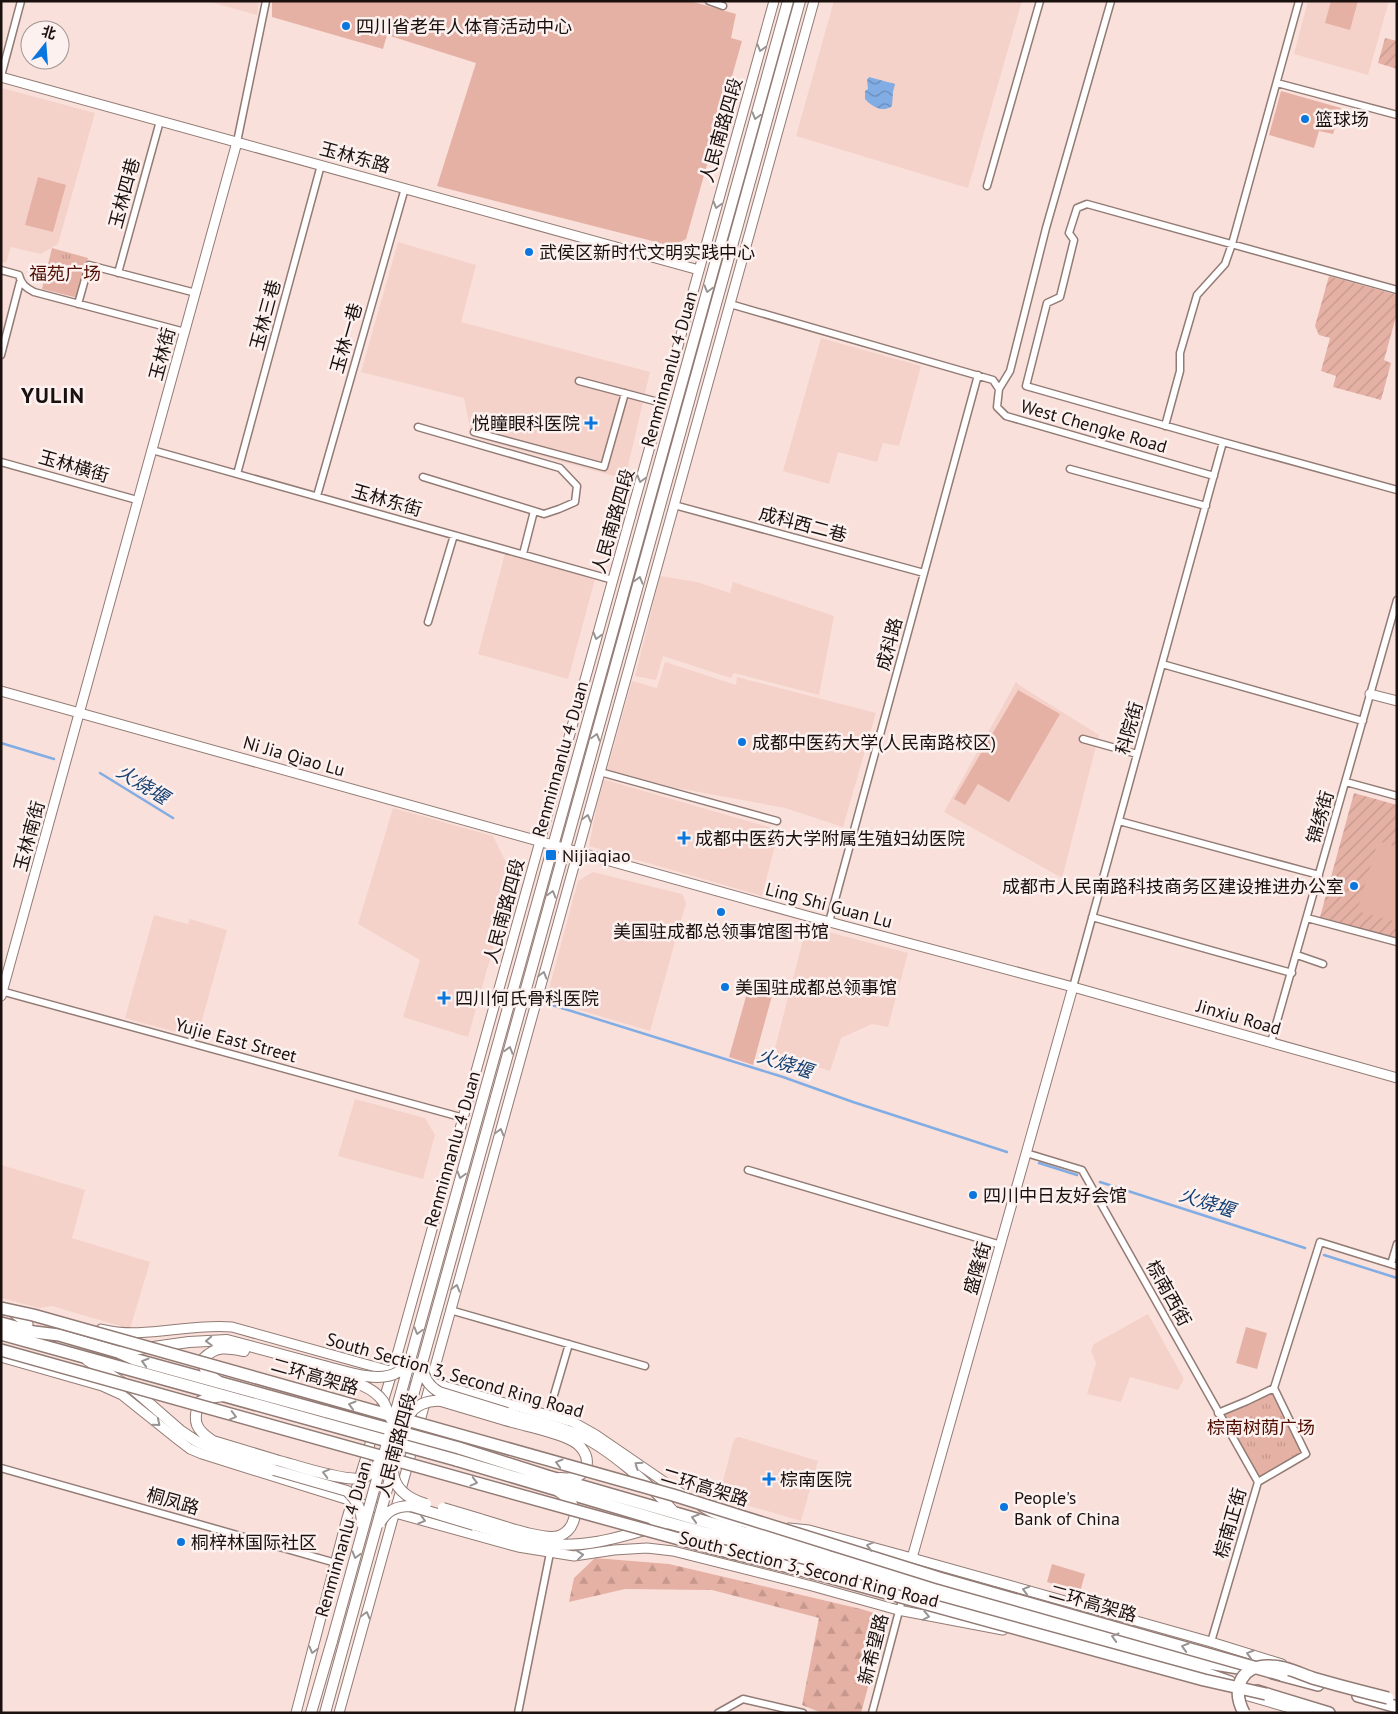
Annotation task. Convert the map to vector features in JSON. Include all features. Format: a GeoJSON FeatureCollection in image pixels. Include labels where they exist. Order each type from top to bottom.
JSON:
{"type":"FeatureCollection","features":[{"type":"Feature","properties":{"kind":"highway","name":"二环高架路"},"geometry":{"type":"LineString","coordinates":[[1,1308],[115,1338],[673,1495],[940,1578],[1397,1707]]}},
{"type":"Feature","properties":{"kind":"highway"},"geometry":{"type":"LineString","coordinates":[[1,1315],[59,1335],[118,1352],[134,1359],[327,1412],[458,1454],[556,1489],[669,1523],[758,1542],[1202,1662],[1282,1675]]}},
{"type":"Feature","properties":{"kind":"highway"},"geometry":{"type":"LineString","coordinates":[[1,1323],[34,1332],[59,1335]]}},
{"type":"Feature","properties":{"kind":"highway"},"geometry":{"type":"LineString","coordinates":[[1,1334],[326,1424],[547,1476],[673,1511],[740,1527],[758,1542]]}},
{"type":"Feature","properties":{"kind":"highway"},"geometry":{"type":"LineString","coordinates":[[1,1342],[39,1352],[70,1353]]}},
{"type":"Feature","properties":{"kind":"highway"},"geometry":{"type":"LineString","coordinates":[[1,1350],[694,1543],[821,1575],[1204,1680],[1266,1694]]}},
{"type":"Feature","properties":{"kind":"highway"},"geometry":{"type":"LineString","coordinates":[[808,1556],[1196,1670],[1311,1711],[1329,1713]]}},
{"type":"Feature","properties":{"kind":"highway"},"geometry":{"type":"LineString","coordinates":[[1244,1713],[1239,1702],[1238,1688],[1241,1680],[1251,1669],[1270,1666],[1285,1668],[1317,1679],[1397,1700]]}},
{"type":"Feature","properties":{"kind":"main road","name":"Renminnanlu 4 Duan"},"geometry":{"type":"LineString","coordinates":[[311,1713],[788,1]]}},
{"type":"Feature","properties":{"kind":"main road","name":"Renminnanlu 4 Duan"},"geometry":{"type":"LineString","coordinates":[[373,1538],[800,1]]}},
{"type":"Feature","properties":{"kind":"main road"},"geometry":{"type":"LineString","coordinates":[[118,1352],[189,1342],[227,1340],[369,1377],[387,1377],[398,1372],[411,1358]]}},
{"type":"Feature","properties":{"kind":"main road"},"geometry":{"type":"LineString","coordinates":[[223,1384],[209,1375],[204,1368],[204,1358],[211,1352],[226,1348],[253,1352],[360,1384],[376,1394],[382,1401],[392,1423]]}},
{"type":"Feature","properties":{"kind":"main road"},"geometry":{"type":"LineString","coordinates":[[82,1356],[134,1390],[181,1432],[196,1441],[217,1451],[274,1470],[347,1491],[356,1499],[362,1516],[361,1535]]}},
{"type":"Feature","properties":{"kind":"main road"},"geometry":{"type":"LineString","coordinates":[[422,1360],[423,1372],[432,1388],[439,1392],[576,1434],[611,1455],[648,1486],[673,1511]]}},
{"type":"Feature","properties":{"kind":"main road"},"geometry":{"type":"LineString","coordinates":[[228,1396],[208,1398],[199,1402],[195,1413],[196,1424],[204,1435],[213,1441],[338,1477],[358,1480],[367,1477],[382,1459]]}},
{"type":"Feature","properties":{"kind":"main road"},"geometry":{"type":"LineString","coordinates":[[404,1427],[414,1409],[429,1401],[440,1401],[562,1437],[575,1442],[584,1450],[587,1455],[587,1465],[578,1477],[569,1479],[547,1476]]}},
{"type":"Feature","properties":{"kind":"main road"},"geometry":{"type":"LineString","coordinates":[[393,1466],[396,1484],[410,1498],[537,1535],[553,1545]]}},
{"type":"Feature","properties":{"kind":"main road"},"geometry":{"type":"LineString","coordinates":[[553,1545],[569,1529],[576,1513],[567,1497],[556,1489]]}},
{"type":"Feature","properties":{"kind":"main road"},"geometry":{"type":"LineString","coordinates":[[325,1713],[373,1538],[381,1520],[387,1513],[403,1506],[411,1506],[536,1542],[553,1545],[605,1542],[669,1523]]}},
{"type":"Feature","properties":{"kind":"street"},"geometry":{"type":"LineString","coordinates":[[1,77],[21,1]]}},
{"type":"Feature","properties":{"kind":"street","name":"玉林街"},"geometry":{"type":"LineString","coordinates":[[80,713],[137,500],[237,142],[266,1]]}},
{"type":"Feature","properties":{"kind":"street"},"geometry":{"type":"LineString","coordinates":[[710,1],[723,6]]}},
{"type":"Feature","properties":{"kind":"street","name":"人民南路四段"},"geometry":{"type":"LineString","coordinates":[[296,1713],[352,1501],[392,1373],[464,1118],[774,1]]}},
{"type":"Feature","properties":{"kind":"street","name":"人民南路四段"},"geometry":{"type":"LineString","coordinates":[[338,1713],[814,1]]}},
{"type":"Feature","properties":{"kind":"street"},"geometry":{"type":"LineString","coordinates":[[987,186],[1040,1]]}},
{"type":"Feature","properties":{"kind":"street"},"geometry":{"type":"LineString","coordinates":[[999,390],[1010,371],[1046,228],[1111,1]]}},
{"type":"Feature","properties":{"kind":"street"},"geometry":{"type":"LineString","coordinates":[[1165,426],[1180,372],[1180,353],[1197,295],[1226,264],[1299,1]]}},
{"type":"Feature","properties":{"kind":"street","name":"玉林东路"},"geometry":{"type":"LineString","coordinates":[[1,77],[699,270]]}},
{"type":"Feature","properties":{"kind":"street"},"geometry":{"type":"LineString","coordinates":[[1277,83],[1397,115]]}},
{"type":"Feature","properties":{"kind":"street","name":"玉林四巷"},"geometry":{"type":"LineString","coordinates":[[118,273],[160,121]]}},
{"type":"Feature","properties":{"kind":"street","name":"玉林三巷"},"geometry":{"type":"LineString","coordinates":[[237,474],[321,165]]}},
{"type":"Feature","properties":{"kind":"street","name":"玉林一巷"},"geometry":{"type":"LineString","coordinates":[[317,496],[405,188]]}},
{"type":"Feature","properties":{"kind":"street"},"geometry":{"type":"LineString","coordinates":[[1397,290],[1087,204],[1077,208],[1069,233],[1074,240],[1060,296],[1047,303],[1026,386],[1397,490]]}},
{"type":"Feature","properties":{"kind":"street"},"geometry":{"type":"LineString","coordinates":[[78,304],[89,265],[196,293]]}},
{"type":"Feature","properties":{"kind":"street"},"geometry":{"type":"LineString","coordinates":[[1,270],[19,275],[20,282],[1,355]]}},
{"type":"Feature","properties":{"kind":"street"},"geometry":{"type":"LineString","coordinates":[[20,282],[34,292],[185,332]]}},
{"type":"Feature","properties":{"kind":"street","name":"West Chengke Road"},"geometry":{"type":"LineString","coordinates":[[730,304],[993,380],[999,390],[997,407],[1006,416],[1214,476]]}},
{"type":"Feature","properties":{"kind":"street","name":"成科路"},"geometry":{"type":"LineString","coordinates":[[829,922],[978,375]]}},
{"type":"Feature","properties":{"kind":"street"},"geometry":{"type":"LineString","coordinates":[[579,381],[662,403]]}},
{"type":"Feature","properties":{"kind":"street"},"geometry":{"type":"LineString","coordinates":[[474,432],[604,467],[625,394]]}},
{"type":"Feature","properties":{"kind":"street"},"geometry":{"type":"LineString","coordinates":[[418,428],[560,468],[577,486],[575,502],[544,514],[423,478]]}},
{"type":"Feature","properties":{"kind":"street"},"geometry":{"type":"LineString","coordinates":[[1214,476],[1223,442]]}},
{"type":"Feature","properties":{"kind":"street","name":"玉林东街"},"geometry":{"type":"LineString","coordinates":[[152,450],[613,580]]}},
{"type":"Feature","properties":{"kind":"street","name":"玉林横街"},"geometry":{"type":"LineString","coordinates":[[1,462],[137,500]]}},
{"type":"Feature","properties":{"kind":"street"},"geometry":{"type":"LineString","coordinates":[[1070,468],[1206,506]]}},
{"type":"Feature","properties":{"kind":"street","name":"科院街"},"geometry":{"type":"LineString","coordinates":[[1073,988],[1214,476]]}},
{"type":"Feature","properties":{"kind":"street","name":"成科西二巷"},"geometry":{"type":"LineString","coordinates":[[674,505],[924,573]]}},
{"type":"Feature","properties":{"kind":"street"},"geometry":{"type":"LineString","coordinates":[[523,554],[534,511]]}},
{"type":"Feature","properties":{"kind":"street"},"geometry":{"type":"LineString","coordinates":[[428,622],[454,535]]}},
{"type":"Feature","properties":{"kind":"street","name":"锦绣街"},"geometry":{"type":"LineString","coordinates":[[1271,1042],[1308,918],[1397,600]]}},
{"type":"Feature","properties":{"kind":"street"},"geometry":{"type":"LineString","coordinates":[[1162,664],[1363,721]]}},
{"type":"Feature","properties":{"kind":"street","name":"Ni Jia Qiao Lu"},"geometry":{"type":"LineString","coordinates":[[1,691],[577,852]]}},
{"type":"Feature","properties":{"kind":"street"},"geometry":{"type":"LineString","coordinates":[[1370,694],[1397,701]]}},
{"type":"Feature","properties":{"kind":"street","name":"玉林南街"},"geometry":{"type":"LineString","coordinates":[[2,993],[80,713]]}},
{"type":"Feature","properties":{"kind":"street"},"geometry":{"type":"LineString","coordinates":[[1083,739],[1137,754]]}},
{"type":"Feature","properties":{"kind":"street"},"geometry":{"type":"LineString","coordinates":[[600,772],[777,821]]}},
{"type":"Feature","properties":{"kind":"street"},"geometry":{"type":"LineString","coordinates":[[1346,782],[1397,796]]}},
{"type":"Feature","properties":{"kind":"street"},"geometry":{"type":"LineString","coordinates":[[1119,821],[1320,875]]}},
{"type":"Feature","properties":{"kind":"street","name":"Ling Shi Guan Lu"},"geometry":{"type":"LineString","coordinates":[[577,852],[1073,988]]}},
{"type":"Feature","properties":{"kind":"street"},"geometry":{"type":"LineString","coordinates":[[1092,917],[1292,973]]}},
{"type":"Feature","properties":{"kind":"street"},"geometry":{"type":"LineString","coordinates":[[1308,918],[1397,942]]}},
{"type":"Feature","properties":{"kind":"street"},"geometry":{"type":"LineString","coordinates":[[1297,956],[1323,964]]}},
{"type":"Feature","properties":{"kind":"street","name":"Jinxiu Road"},"geometry":{"type":"LineString","coordinates":[[1073,988],[1397,1078]]}},
{"type":"Feature","properties":{"kind":"street","name":"盛隆街"},"geometry":{"type":"LineString","coordinates":[[912,1558],[1073,988]]}},
{"type":"Feature","properties":{"kind":"street","name":"Yujie East Street"},"geometry":{"type":"LineString","coordinates":[[2,993],[464,1118]]}},
{"type":"Feature","properties":{"kind":"street","name":"棕南西街"},"geometry":{"type":"LineString","coordinates":[[1026,1153],[1082,1170],[1258,1482]]}},
{"type":"Feature","properties":{"kind":"street"},"geometry":{"type":"LineString","coordinates":[[748,1170],[1000,1245]]}},
{"type":"Feature","properties":{"kind":"street"},"geometry":{"type":"LineString","coordinates":[[1218,1413],[1274,1388],[1320,1242],[1394,1265],[1397,1244]]}},
{"type":"Feature","properties":{"kind":"street"},"geometry":{"type":"LineString","coordinates":[[1,1304],[28,1324]]}},
{"type":"Feature","properties":{"kind":"street","name":"South Section 3, Second Ring Road"},"geometry":{"type":"LineString","coordinates":[[1,1304],[118,1332],[131,1333],[216,1326],[232,1327],[430,1384],[573,1422],[596,1435],[712,1513],[740,1527],[809,1530],[1211,1642],[1397,1700]]}},
{"type":"Feature","properties":{"kind":"street"},"geometry":{"type":"LineString","coordinates":[[450,1310],[645,1366]]}},
{"type":"Feature","properties":{"kind":"street"},"geometry":{"type":"LineString","coordinates":[[554,1395],[569,1344]]}},
{"type":"Feature","properties":{"kind":"street","name":"South Section 3, Second Ring Road"},"geometry":{"type":"LineString","coordinates":[[1,1356],[102,1386],[122,1396],[176,1439],[202,1454],[352,1501],[518,1547],[553,1545],[574,1556],[614,1550],[647,1548],[674,1551],[898,1610],[1047,1638],[1311,1711]]}},
{"type":"Feature","properties":{"kind":"street","name":"棕南正街"},"geometry":{"type":"LineString","coordinates":[[1211,1642],[1258,1482],[1306,1454],[1274,1388]]}},
{"type":"Feature","properties":{"kind":"street"},"geometry":{"type":"LineString","coordinates":[[134,1390],[138,1407]]}},
{"type":"Feature","properties":{"kind":"street","name":"桐凤路"},"geometry":{"type":"LineString","coordinates":[[1,1468],[336,1563]]}},
{"type":"Feature","properties":{"kind":"street"},"geometry":{"type":"LineString","coordinates":[[740,1527],[787,1538],[876,1565],[912,1558]]}},
{"type":"Feature","properties":{"kind":"street"},"geometry":{"type":"LineString","coordinates":[[758,1542],[787,1538]]}},
{"type":"Feature","properties":{"kind":"street"},"geometry":{"type":"LineString","coordinates":[[758,1542],[812,1586]]}},
{"type":"Feature","properties":{"kind":"street"},"geometry":{"type":"LineString","coordinates":[[758,1542],[805,1565],[904,1592],[1047,1638]]}},
{"type":"Feature","properties":{"kind":"street"},"geometry":{"type":"LineString","coordinates":[[518,1713],[553,1545]]}},
{"type":"Feature","properties":{"kind":"street","name":"新希望路"},"geometry":{"type":"LineString","coordinates":[[872,1713],[904,1592]]}},
{"type":"Feature","properties":{"kind":"street"},"geometry":{"type":"LineString","coordinates":[[718,1713],[743,1699],[798,1712]]}},
{"type":"Feature","properties":{"kind":"shaded area"},"geometry":{"type":"Polygon","coordinates":[[[207,1],[259,1],[257,15],[207,1]]]}},
{"type":"Feature","properties":{"kind":"shaded area"},"geometry":{"type":"Polygon","coordinates":[[[834,1],[1022,1],[968,188],[796,136],[834,1]]]}},
{"type":"Feature","properties":{"kind":"shaded area"},"geometry":{"type":"Polygon","coordinates":[[[1308,1],[1389,1],[1368,75],[1294,54],[1308,1]]]}},
{"type":"Feature","properties":{"kind":"shaded area"},"geometry":{"type":"Polygon","coordinates":[[[2,88],[95,113],[58,244],[41,254],[11,247],[6,263],[1,262],[2,88]]]}},
{"type":"Feature","properties":{"kind":"shaded area"},"geometry":{"type":"Polygon","coordinates":[[[398,242],[476,265],[461,322],[650,372],[625,479],[472,437],[464,398],[361,372],[398,242]]]}},
{"type":"Feature","properties":{"kind":"shaded area"},"geometry":{"type":"Polygon","coordinates":[[[821,338],[921,366],[899,446],[883,443],[877,462],[838,452],[829,484],[783,471],[821,338]]]}},
{"type":"Feature","properties":{"kind":"shaded area"},"geometry":{"type":"Polygon","coordinates":[[[505,554],[595,579],[568,679],[478,654],[505,554]]]}},
{"type":"Feature","properties":{"kind":"shaded area"},"geometry":{"type":"Polygon","coordinates":[[[660,576],[697,582],[730,593],[733,582],[834,616],[819,695],[734,673],[731,678],[663,656],[656,680],[635,676],[660,576]]]}},
{"type":"Feature","properties":{"kind":"shaded area","name":"成都中医药大学(人民南路校区)"},"geometry":{"type":"Polygon","coordinates":[[[665,662],[736,685],[737,677],[876,713],[843,827],[785,808],[672,787],[607,770],[632,681],[657,688],[665,662]]]}},
{"type":"Feature","properties":{"kind":"shaded area"},"geometry":{"type":"Polygon","coordinates":[[[1016,682],[1099,735],[1062,878],[944,812],[1016,682]]]}},
{"type":"Feature","properties":{"kind":"shaded area","name":"成都中医药大学附属生殖妇幼医院"},"geometry":{"type":"Polygon","coordinates":[[[602,779],[779,830],[762,896],[589,846],[602,779]]]}},
{"type":"Feature","properties":{"kind":"shaded area"},"geometry":{"type":"Polygon","coordinates":[[[393,808],[493,836],[513,877],[468,1037],[403,1017],[420,960],[358,924],[393,808]]]}},
{"type":"Feature","properties":{"kind":"shaded area"},"geometry":{"type":"Polygon","coordinates":[[[593,872],[682,894],[686,903],[650,1031],[546,1000],[578,881],[593,872]]]}},
{"type":"Feature","properties":{"kind":"shaded area"},"geometry":{"type":"Polygon","coordinates":[[[154,915],[188,924],[190,919],[227,930],[197,1038],[125,1018],[154,915]]]}},
{"type":"Feature","properties":{"kind":"shaded area"},"geometry":{"type":"Polygon","coordinates":[[[813,928],[908,953],[888,1027],[872,1024],[841,1038],[830,1071],[780,1056],[775,1048],[805,932],[813,928]]]}},
{"type":"Feature","properties":{"kind":"shaded area"},"geometry":{"type":"Polygon","coordinates":[[[355,1099],[425,1118],[435,1135],[423,1179],[338,1156],[355,1099]]]}},
{"type":"Feature","properties":{"kind":"shaded area"},"geometry":{"type":"Polygon","coordinates":[[[1,1165],[85,1190],[72,1238],[150,1262],[130,1329],[52,1306],[39,1308],[1,1298],[1,1165]]]}},
{"type":"Feature","properties":{"kind":"shaded area"},"geometry":{"type":"Polygon","coordinates":[[[1148,1314],[1184,1379],[1178,1390],[1130,1377],[1121,1402],[1087,1394],[1096,1363],[1091,1351],[1094,1344],[1148,1314]]]}},
{"type":"Feature","properties":{"kind":"shaded area","name":"棕南医院"},"geometry":{"type":"Polygon","coordinates":[[[739,1437],[818,1461],[801,1521],[719,1497],[733,1442],[739,1437]]]}},
{"type":"Feature","properties":{"kind":"green space"},"geometry":{"type":"Polygon","coordinates":[[[272,1],[690,1],[736,14],[731,38],[742,41],[686,239],[672,246],[437,186],[476,63],[387,35],[383,49],[272,17],[272,1]]]}},
{"type":"Feature","properties":{"kind":"green space"},"geometry":{"type":"Polygon","coordinates":[[[1331,1],[1358,1],[1350,30],[1325,23],[1331,1]]]}},
{"type":"Feature","properties":{"kind":"green space"},"geometry":{"type":"Polygon","coordinates":[[[1385,38],[1397,41],[1397,69],[1378,63],[1385,38]]]}},
{"type":"Feature","properties":{"kind":"green space","name":"篮球场"},"geometry":{"type":"Polygon","coordinates":[[[1281,91],[1341,108],[1333,134],[1319,131],[1314,148],[1269,135],[1281,91]]]}},
{"type":"Feature","properties":{"kind":"green space"},"geometry":{"type":"Polygon","coordinates":[[[38,177],[66,185],[53,232],[25,225],[38,177]]]}},
{"type":"Feature","properties":{"kind":"green space","name":"福苑广场"},"geometry":{"type":"Polygon","coordinates":[[[52,248],[88,258],[78,298],[42,289],[52,248]]]}},
{"type":"Feature","properties":{"kind":"green space"},"geometry":{"type":"Polygon","coordinates":[[[1329,276],[1397,295],[1397,313],[1384,360],[1391,363],[1381,400],[1333,387],[1336,376],[1321,371],[1330,338],[1319,335],[1315,326],[1329,276]]]}},
{"type":"Feature","properties":{"kind":"green space"},"geometry":{"type":"Polygon","coordinates":[[[1018,690],[1060,714],[1009,802],[978,784],[965,805],[954,799],[1018,690]]]}},
{"type":"Feature","properties":{"kind":"green space"},"geometry":{"type":"Polygon","coordinates":[[[1354,793],[1397,805],[1397,938],[1320,917],[1354,793]]]}},
{"type":"Feature","properties":{"kind":"green space"},"geometry":{"type":"Polygon","coordinates":[[[1378,841],[1397,847],[1397,922],[1357,911],[1378,841]]]}},
{"type":"Feature","properties":{"kind":"green space"},"geometry":{"type":"Polygon","coordinates":[[[749,986],[773,992],[753,1065],[729,1057],[749,986]]]}},
{"type":"Feature","properties":{"kind":"green space"},"geometry":{"type":"Polygon","coordinates":[[[1246,1327],[1267,1333],[1257,1369],[1236,1363],[1246,1327]]]}},
{"type":"Feature","properties":{"kind":"green space","name":"棕南树荫广场"},"geometry":{"type":"Polygon","coordinates":[[[1274,1388],[1306,1454],[1258,1482],[1218,1413],[1274,1388]]]}},
{"type":"Feature","properties":{"kind":"green space"},"geometry":{"type":"Polygon","coordinates":[[[595,1558],[669,1564],[861,1609],[887,1617],[861,1713],[822,1713],[802,1705],[819,1618],[712,1590],[625,1589],[569,1602],[574,1578],[595,1558]]]}},
{"type":"Feature","properties":{"kind":"green space"},"geometry":{"type":"Polygon","coordinates":[[[1052,1564],[1085,1574],[1080,1592],[1047,1582],[1052,1564]]]}},
{"type":"Feature","properties":{"kind":"water"},"geometry":{"type":"Polygon","coordinates":[[[869,77],[895,84],[892,106],[881,109],[865,99],[869,77]]]}},
{"type":"Feature","properties":{"kind":"waterway","name":"火烧堰"},"geometry":{"type":"LineString","coordinates":[[1,743],[54,759]]}},
{"type":"Feature","properties":{"kind":"waterway","name":"火烧堰"},"geometry":{"type":"LineString","coordinates":[[100,773],[173,818]]}},
{"type":"Feature","properties":{"kind":"waterway","name":"火烧堰"},"geometry":{"type":"LineString","coordinates":[[552,1005],[783,1077],[1007,1152]]}},
{"type":"Feature","properties":{"kind":"waterway","name":"火烧堰"},"geometry":{"type":"LineString","coordinates":[[1039,1163],[1077,1175]]}},
{"type":"Feature","properties":{"kind":"waterway","name":"火烧堰"},"geometry":{"type":"LineString","coordinates":[[1100,1182],[1305,1248]]}},
{"type":"Feature","properties":{"kind":"waterway","name":"火烧堰"},"geometry":{"type":"LineString","coordinates":[[1324,1255],[1397,1278]]}},
{"type":"Feature","properties":{"kind":"place","name":"四川省老年人体育活动中心"},"geometry":{"type":"Point","coordinates":[346,26]}},
{"type":"Feature","properties":{"kind":"place","name":"篮球场"},"geometry":{"type":"Point","coordinates":[1305,119]}},
{"type":"Feature","properties":{"kind":"place","name":"武侯区新时代文明实践中心"},"geometry":{"type":"Point","coordinates":[529,252]}},
{"type":"Feature","properties":{"kind":"place","name":"悦瞳眼科医院"},"geometry":{"type":"Point","coordinates":[591,423]}},
{"type":"Feature","properties":{"kind":"place","name":"成都中医药大学(人民南路校区)"},"geometry":{"type":"Point","coordinates":[742,742]}},
{"type":"Feature","properties":{"kind":"place","name":"成都中医药大学附属生殖妇幼医院"},"geometry":{"type":"Point","coordinates":[684,838]}},
{"type":"Feature","properties":{"kind":"place","name":"Nijiaqiao"},"geometry":{"type":"Point","coordinates":[551,855]}},
{"type":"Feature","properties":{"kind":"place","name":"成都市人民南路科技商务区建设推进办公室"},"geometry":{"type":"Point","coordinates":[1354,886]}},
{"type":"Feature","properties":{"kind":"place","name":"美国驻成都总领事馆图书馆"},"geometry":{"type":"Point","coordinates":[721,912]}},
{"type":"Feature","properties":{"kind":"place","name":"美国驻成都总领事馆"},"geometry":{"type":"Point","coordinates":[725,987]}},
{"type":"Feature","properties":{"kind":"place","name":"四川何氏骨科医院"},"geometry":{"type":"Point","coordinates":[444,998]}},
{"type":"Feature","properties":{"kind":"place","name":"四川中日友好会馆"},"geometry":{"type":"Point","coordinates":[973,1195]}},
{"type":"Feature","properties":{"kind":"place","name":"棕南医院"},"geometry":{"type":"Point","coordinates":[769,1479]}},
{"type":"Feature","properties":{"kind":"place","name":"People's Bank of China"},"geometry":{"type":"Point","coordinates":[1004,1507]}},
{"type":"Feature","properties":{"kind":"place","name":"桐梓林国际社区"},"geometry":{"type":"Point","coordinates":[181,1542]}},
{"type":"Feature","properties":{"kind":"district","name":"YULIN"},"geometry":{"type":"Point","coordinates":[53,395]}}]}
